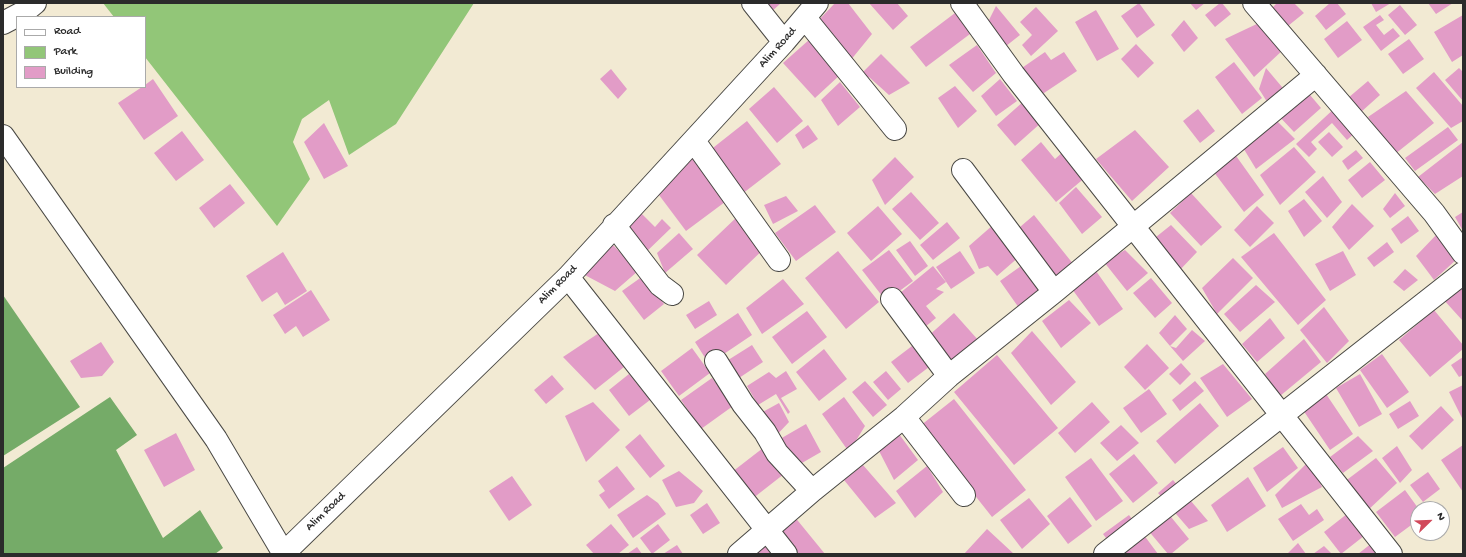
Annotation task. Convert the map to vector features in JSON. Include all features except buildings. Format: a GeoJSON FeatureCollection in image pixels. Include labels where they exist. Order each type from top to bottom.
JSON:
{"type":"FeatureCollection","features":[{"type":"Feature","properties":{"kind":"street"},"geometry":{"type":"LineString","coordinates":[[16,16],[35,3]]}},
{"type":"Feature","properties":{"kind":"street"},"geometry":{"type":"LineString","coordinates":[[753,3],[784,42]]}},
{"type":"Feature","properties":{"kind":"street"},"geometry":{"type":"LineString","coordinates":[[962,3],[1014,75],[1391,554]]}},
{"type":"Feature","properties":{"kind":"street"},"geometry":{"type":"LineString","coordinates":[[1254,3],[1434,213],[1463,253]]}},
{"type":"Feature","properties":{"kind":"street"},"geometry":{"type":"LineString","coordinates":[[811,10],[895,129]]}},
{"type":"Feature","properties":{"kind":"street","name":"Alim Road"},"geometry":{"type":"LineString","coordinates":[[283,554],[568,277],[614,225],[694,141],[811,10]]}},
{"type":"Feature","properties":{"kind":"street"},"geometry":{"type":"LineString","coordinates":[[3,23],[16,16]]}},
{"type":"Feature","properties":{"kind":"street"},"geometry":{"type":"LineString","coordinates":[[739,554],[812,491],[904,417],[949,376],[1134,227],[1316,75]]}},
{"type":"Feature","properties":{"kind":"street"},"geometry":{"type":"LineString","coordinates":[[3,136],[216,438],[283,554]]}},
{"type":"Feature","properties":{"kind":"street"},"geometry":{"type":"LineString","coordinates":[[694,141],[779,260]]}},
{"type":"Feature","properties":{"kind":"street"},"geometry":{"type":"LineString","coordinates":[[963,170],[1054,292]]}},
{"type":"Feature","properties":{"kind":"street"},"geometry":{"type":"LineString","coordinates":[[614,225],[660,285],[672,294]]}},
{"type":"Feature","properties":{"kind":"street"},"geometry":{"type":"LineString","coordinates":[[1104,554],[1463,273]]}},
{"type":"Feature","properties":{"kind":"street"},"geometry":{"type":"LineString","coordinates":[[568,277],[786,554]]}},
{"type":"Feature","properties":{"kind":"street"},"geometry":{"type":"LineString","coordinates":[[892,299],[949,376]]}},
{"type":"Feature","properties":{"kind":"street"},"geometry":{"type":"LineString","coordinates":[[716,361],[744,404],[765,432],[777,453],[812,491]]}},
{"type":"Feature","properties":{"kind":"street"},"geometry":{"type":"LineString","coordinates":[[904,417],[964,495]]}},
{"type":"Feature","properties":{"kind":"green space"},"geometry":{"type":"Polygon","coordinates":[[[103,3],[474,3],[396,124],[349,155],[329,100],[302,119],[293,142],[310,179],[277,226],[146,58],[146,16],[113,16],[103,3]]]}},
{"type":"Feature","properties":{"kind":"green space"},"geometry":{"type":"Polygon","coordinates":[[[3,295],[80,407],[3,456],[3,295]]]}},
{"type":"Feature","properties":{"kind":"green space"},"geometry":{"type":"Polygon","coordinates":[[[110,397],[137,435],[116,450],[163,538],[200,510],[223,548],[215,554],[3,554],[3,468],[110,397]]]}}]}
